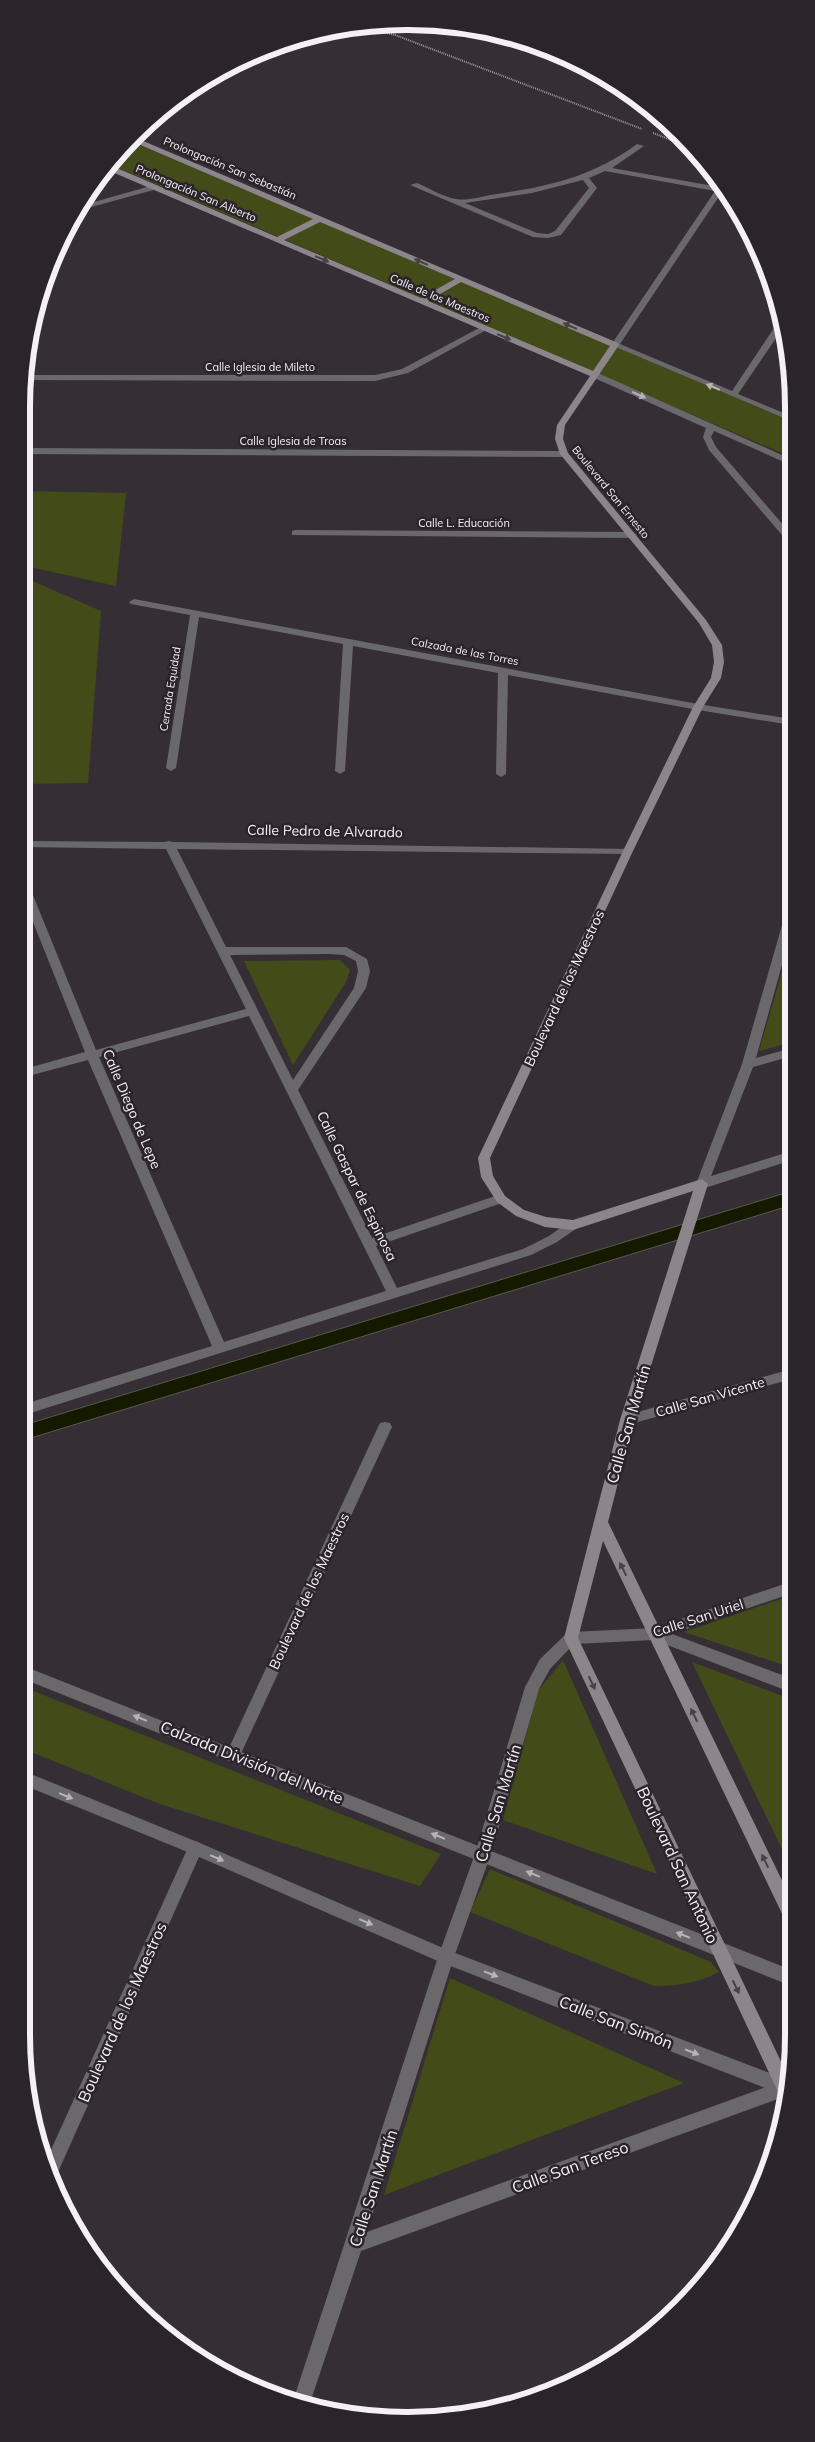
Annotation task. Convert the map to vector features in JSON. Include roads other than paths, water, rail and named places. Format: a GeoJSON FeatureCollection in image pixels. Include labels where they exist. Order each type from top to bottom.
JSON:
{"type":"FeatureCollection","features":[{"type":"Feature","properties":{"kind":"main road","name":"Prolongación San Sebastián"},"geometry":{"type":"LineString","coordinates":[[140,142],[319,219]]}},
{"type":"Feature","properties":{"kind":"main road","name":"Prolongación San Alberto"},"geometry":{"type":"LineString","coordinates":[[115,170],[277,240]]}},
{"type":"Feature","properties":{"kind":"main road"},"geometry":{"type":"LineString","coordinates":[[277,240],[319,219]]}},
{"type":"Feature","properties":{"kind":"main road","name":"Calle de los Maestros"},"geometry":{"type":"LineString","coordinates":[[319,219],[615,345]]}},
{"type":"Feature","properties":{"kind":"main road","name":"Calle de los Maestros"},"geometry":{"type":"LineString","coordinates":[[277,240],[595,375]]}},
{"type":"Feature","properties":{"kind":"main road"},"geometry":{"type":"LineString","coordinates":[[421,301],[460,279]]}},
{"type":"Feature","properties":{"kind":"main road","name":"Boulevard San Ernesto"},"geometry":{"type":"LineString","coordinates":[[615,345],[561,425],[559,439],[564,454],[703,622],[717,645],[719,662],[716,678],[698,707]]}},
{"type":"Feature","properties":{"kind":"main road","name":"Boulevard de los Maestros"},"geometry":{"type":"LineString","coordinates":[[573,1224],[545,1222],[520,1213],[501,1199],[486,1177],[484,1158],[628,851],[698,707]]}},
{"type":"Feature","properties":{"kind":"main road"},"geometry":{"type":"LineString","coordinates":[[573,1224],[702,1184]]}},
{"type":"Feature","properties":{"kind":"main road","name":"Calle San Martín"},"geometry":{"type":"LineString","coordinates":[[571,1638],[627,1420],[702,1184]]}},
{"type":"Feature","properties":{"kind":"main road"},"geometry":{"type":"LineString","coordinates":[[600,1521],[785,1903]]}},
{"type":"Feature","properties":{"kind":"main road","name":"Boulevard San Antonio"},"geometry":{"type":"LineString","coordinates":[[571,1638],[782,2081]]}},
{"type":"Feature","properties":{"kind":"street"},"geometry":{"type":"LineString","coordinates":[[458,202],[535,190],[584,176],[604,169],[640,146]]}},
{"type":"Feature","properties":{"kind":"street"},"geometry":{"type":"LineString","coordinates":[[604,169],[714,188]]}},
{"type":"Feature","properties":{"kind":"street"},"geometry":{"type":"LineString","coordinates":[[414,185],[536,235],[548,236],[558,233],[593,188],[584,176]]}},
{"type":"Feature","properties":{"kind":"street"},"geometry":{"type":"LineString","coordinates":[[89,206],[154,187]]}},
{"type":"Feature","properties":{"kind":"street","name":"Boulevard San Ernesto"},"geometry":{"type":"LineString","coordinates":[[615,345],[717,193]]}},
{"type":"Feature","properties":{"kind":"street","name":"Calle Iglesia de Mileto"},"geometry":{"type":"LineString","coordinates":[[31,378],[375,378],[405,371],[484,328]]}},
{"type":"Feature","properties":{"kind":"street"},"geometry":{"type":"LineString","coordinates":[[733,395],[777,330]]}},
{"type":"Feature","properties":{"kind":"street"},"geometry":{"type":"LineString","coordinates":[[615,345],[785,417]]}},
{"type":"Feature","properties":{"kind":"street"},"geometry":{"type":"LineString","coordinates":[[595,375],[785,459]]}},
{"type":"Feature","properties":{"kind":"street"},"geometry":{"type":"LineString","coordinates":[[711,427],[707,437],[712,448],[785,533]]}},
{"type":"Feature","properties":{"kind":"street","name":"Calle Iglesia de Troas"},"geometry":{"type":"LineString","coordinates":[[30,451],[564,454]]}},
{"type":"Feature","properties":{"kind":"street","name":"Calle L. Educación"},"geometry":{"type":"LineString","coordinates":[[295,534],[632,535]]}},
{"type":"Feature","properties":{"kind":"street","name":"Calzada de las Torres"},"geometry":{"type":"LineString","coordinates":[[134,602],[698,707],[785,721]]}},
{"type":"Feature","properties":{"kind":"street","name":"Cerrada Equidad"},"geometry":{"type":"LineString","coordinates":[[170,768],[195,613]]}},
{"type":"Feature","properties":{"kind":"street"},"geometry":{"type":"LineString","coordinates":[[340,771],[348,642]]}},
{"type":"Feature","properties":{"kind":"street"},"geometry":{"type":"LineString","coordinates":[[501,774],[503,671]]}},
{"type":"Feature","properties":{"kind":"street","name":"Calle Pedro de Alvarado"},"geometry":{"type":"LineString","coordinates":[[30,844],[169,844],[628,851]]}},
{"type":"Feature","properties":{"kind":"street","name":"Calle Gaspar de Espinosa"},"geometry":{"type":"LineString","coordinates":[[169,844],[394,1295]]}},
{"type":"Feature","properties":{"kind":"street","name":"Calle Diego de Lepe"},"geometry":{"type":"LineString","coordinates":[[30,900],[92,1055],[220,1349]]}},
{"type":"Feature","properties":{"kind":"street"},"geometry":{"type":"LineString","coordinates":[[702,1184],[748,1064],[785,933]]}},
{"type":"Feature","properties":{"kind":"street"},"geometry":{"type":"LineString","coordinates":[[223,951],[329,950],[346,951],[360,959],[364,972],[360,988],[292,1090]]}},
{"type":"Feature","properties":{"kind":"street"},"geometry":{"type":"LineString","coordinates":[[30,1072],[253,1011]]}},
{"type":"Feature","properties":{"kind":"street"},"geometry":{"type":"LineString","coordinates":[[748,1064],[785,1054]]}},
{"type":"Feature","properties":{"kind":"street"},"geometry":{"type":"LineString","coordinates":[[702,1184],[785,1157]]}},
{"type":"Feature","properties":{"kind":"street"},"geometry":{"type":"LineString","coordinates":[[368,1244],[501,1199]]}},
{"type":"Feature","properties":{"kind":"street"},"geometry":{"type":"LineString","coordinates":[[30,1408],[527,1252],[553,1239],[573,1224]]}},
{"type":"Feature","properties":{"kind":"street","name":"Calle San Vicente"},"geometry":{"type":"LineString","coordinates":[[627,1420],[785,1376]]}},
{"type":"Feature","properties":{"kind":"street","name":"Boulevard de los Maestros"},"geometry":{"type":"LineString","coordinates":[[233,1755],[385,1427]]}},
{"type":"Feature","properties":{"kind":"street","name":"Calle San Uriel"},"geometry":{"type":"LineString","coordinates":[[571,1638],[654,1634],[785,1590]]}},
{"type":"Feature","properties":{"kind":"street"},"geometry":{"type":"LineString","coordinates":[[654,1634],[785,1683]]}},
{"type":"Feature","properties":{"kind":"street","name":"Calle San Martín"},"geometry":{"type":"LineString","coordinates":[[303,2397],[354,2246],[446,1956],[483,1854],[532,1688],[545,1664],[571,1638]]}},
{"type":"Feature","properties":{"kind":"street","name":"Calzada División del Norte"},"geometry":{"type":"LineString","coordinates":[[30,1675],[483,1854]]}},
{"type":"Feature","properties":{"kind":"street"},"geometry":{"type":"LineString","coordinates":[[30,1781],[195,1848],[446,1956]]}},
{"type":"Feature","properties":{"kind":"street","name":"Boulevard de los Maestros"},"geometry":{"type":"LineString","coordinates":[[53,2164],[195,1848]]}},
{"type":"Feature","properties":{"kind":"street"},"geometry":{"type":"LineString","coordinates":[[483,1854],[785,1975]]}},
{"type":"Feature","properties":{"kind":"street","name":"Calle San Simón"},"geometry":{"type":"LineString","coordinates":[[446,1956],[781,2087]]}},
{"type":"Feature","properties":{"kind":"street","name":"Calle San Tereso"},"geometry":{"type":"LineString","coordinates":[[354,2246],[781,2091]]}}]}
